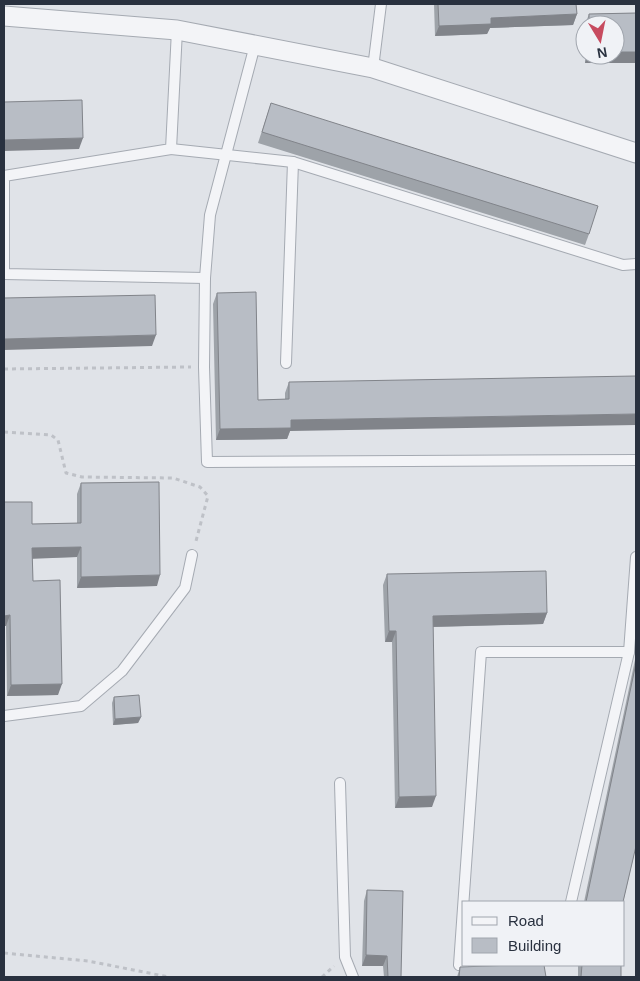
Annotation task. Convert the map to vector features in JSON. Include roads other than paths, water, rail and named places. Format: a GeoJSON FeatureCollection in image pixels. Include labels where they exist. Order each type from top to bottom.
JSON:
{"type":"FeatureCollection","features":[{"type":"Feature","properties":{"kind":"street"},"geometry":{"type":"LineString","coordinates":[[4,16],[177,30],[373,68],[636,153]]}},
{"type":"Feature","properties":{"kind":"lane"},"geometry":{"type":"LineString","coordinates":[[373,68],[381,4]]}},
{"type":"Feature","properties":{"kind":"lane"},"geometry":{"type":"LineString","coordinates":[[171,149],[177,30]]}},
{"type":"Feature","properties":{"kind":"lane"},"geometry":{"type":"LineString","coordinates":[[255,45],[210,215],[205,278],[204,367],[207,462],[636,460]]}},
{"type":"Feature","properties":{"kind":"lane"},"geometry":{"type":"LineString","coordinates":[[205,278],[4,274],[4,176],[171,149],[293,162],[624,265],[636,264]]}},
{"type":"Feature","properties":{"kind":"lane"},"geometry":{"type":"LineString","coordinates":[[286,363],[293,162]]}},
{"type":"Feature","properties":{"kind":"lane"},"geometry":{"type":"LineString","coordinates":[[4,716],[81,706],[122,672],[184,588],[192,555]]}},
{"type":"Feature","properties":{"kind":"lane"},"geometry":{"type":"LineString","coordinates":[[570,901],[629,652],[636,558]]}},
{"type":"Feature","properties":{"kind":"lane"},"geometry":{"type":"LineString","coordinates":[[463,901],[481,652],[629,652]]}},
{"type":"Feature","properties":{"kind":"lane"},"geometry":{"type":"LineString","coordinates":[[340,782],[344,957],[352,977]]}},
{"type":"Feature","properties":{"kind":"lane"},"geometry":{"type":"LineString","coordinates":[[462,922],[459,965],[462,964]]}}]}
